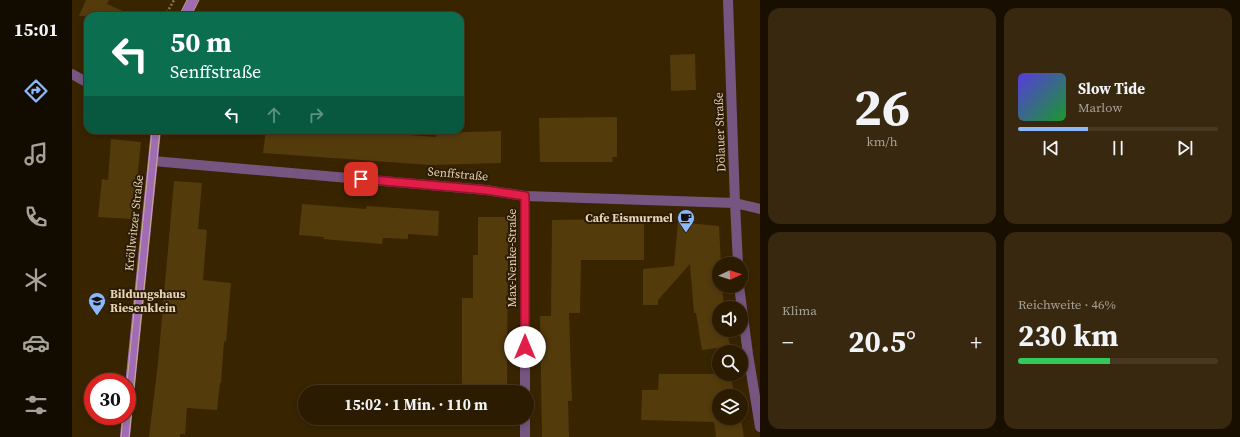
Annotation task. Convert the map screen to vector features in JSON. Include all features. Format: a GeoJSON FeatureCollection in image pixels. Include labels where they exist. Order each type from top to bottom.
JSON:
{"type":"FeatureCollection","features":[{"type":"Feature","properties":{"kind":"main road"},"geometry":{"type":"LineString","coordinates":[[187,12],[193,0]]}},
{"type":"Feature","properties":{"kind":"main road","name":"Kröllwitzer Straße"},"geometry":{"type":"LineString","coordinates":[[131,373],[156,134]]}},
{"type":"Feature","properties":{"kind":"main road","name":"Kröllwitzer Straße"},"geometry":{"type":"LineString","coordinates":[[125,437],[126,425]]}},
{"type":"Feature","properties":{"kind":"street","name":"Dölauer Straße"},"geometry":{"type":"LineString","coordinates":[[728,0],[738,257]]}},
{"type":"Feature","properties":{"kind":"street"},"geometry":{"type":"LineString","coordinates":[[72,74],[84,81]]}},
{"type":"Feature","properties":{"kind":"street","name":"Senffstraße"},"geometry":{"type":"LineString","coordinates":[[153,162],[486,190],[525,196],[735,203],[760,208]]}},
{"type":"Feature","properties":{"kind":"street","name":"Max-Nenke-Straße"},"geometry":{"type":"LineString","coordinates":[[525,196],[525,385]]}},
{"type":"Feature","properties":{"kind":"street"},"geometry":{"type":"LineString","coordinates":[[740,293],[760,427]]}},
{"type":"Feature","properties":{"kind":"street"},"geometry":{"type":"LineString","coordinates":[[525,425],[525,437]]}},
{"type":"Feature","properties":{"kind":"path"},"geometry":{"type":"LineString","coordinates":[[168,12],[174,0]]}},
{"type":"Feature","properties":{"kind":"building"},"geometry":{"type":"Polygon","coordinates":[[[86,0],[109,0],[107,4],[125,12],[84,12],[84,16],[79,16],[86,0]]]}},
{"type":"Feature","properties":{"kind":"building"},"geometry":{"type":"Polygon","coordinates":[[[695,54],[696,90],[671,91],[670,55],[695,54]]]}},
{"type":"Feature","properties":{"kind":"building"},"geometry":{"type":"Polygon","coordinates":[[[617,117],[617,157],[612,157],[613,162],[540,162],[539,118],[617,117]]]}},
{"type":"Feature","properties":{"kind":"building"},"geometry":{"type":"Polygon","coordinates":[[[501,131],[501,163],[430,165],[263,153],[265,134],[395,134],[436,137],[437,134],[464,134],[464,132],[501,131]]]}},
{"type":"Feature","properties":{"kind":"building"},"geometry":{"type":"Polygon","coordinates":[[[111,139],[141,142],[133,219],[98,217],[102,179],[108,180],[111,139]]]}},
{"type":"Feature","properties":{"kind":"building"},"geometry":{"type":"Polygon","coordinates":[[[174,181],[202,183],[198,229],[207,230],[203,280],[231,283],[226,342],[224,341],[221,383],[217,410],[187,408],[185,434],[180,434],[180,437],[149,437],[158,363],[174,181]]]}},
{"type":"Feature","properties":{"kind":"building"},"geometry":{"type":"Polygon","coordinates":[[[302,204],[366,209],[367,206],[439,211],[438,236],[408,234],[408,239],[383,238],[382,244],[323,239],[324,237],[299,235],[302,204]]]}},
{"type":"Feature","properties":{"kind":"building"},"geometry":{"type":"Polygon","coordinates":[[[478,217],[508,217],[507,385],[462,385],[462,298],[473,298],[473,255],[478,255],[478,217]]]}},
{"type":"Feature","properties":{"kind":"building"},"geometry":{"type":"Polygon","coordinates":[[[552,220],[644,220],[644,260],[581,260],[580,313],[569,313],[572,401],[568,401],[569,437],[542,437],[540,316],[551,316],[552,220]]]}},
{"type":"Feature","properties":{"kind":"building"},"geometry":{"type":"Polygon","coordinates":[[[678,222],[719,226],[721,257],[712,257],[712,293],[723,293],[723,301],[712,301],[712,337],[728,337],[730,345],[712,345],[712,349],[702,350],[696,313],[694,313],[690,264],[658,300],[658,305],[643,305],[643,269],[674,266],[678,222]]]}},
{"type":"Feature","properties":{"kind":"building"},"geometry":{"type":"Polygon","coordinates":[[[659,374],[712,374],[712,381],[732,381],[733,389],[712,389],[712,422],[641,420],[642,390],[658,390],[659,374]]]}},
{"type":"Feature","properties":{"kind":"building"},"geometry":{"type":"Polygon","coordinates":[[[714,425],[742,425],[744,437],[716,437],[714,425]]]}},
{"type":"Feature","properties":{"kind":"tram line"},"geometry":{"type":"LineString","coordinates":[[181,12],[187,0]]}},
{"type":"Feature","properties":{"kind":"tram line"},"geometry":{"type":"LineString","coordinates":[[193,12],[199,0]]}},
{"type":"Feature","properties":{"kind":"tram line"},"geometry":{"type":"LineString","coordinates":[[128,373],[152,134]]}},
{"type":"Feature","properties":{"kind":"tram line"},"geometry":{"type":"LineString","coordinates":[[129,437],[160,134]]}},
{"type":"Feature","properties":{"kind":"tram line"},"geometry":{"type":"LineString","coordinates":[[121,437],[122,425]]}},
{"type":"Feature","properties":{"kind":"place","name":"Cafe Eismurmel"},"geometry":{"type":"Point","coordinates":[686,233]}},
{"type":"Feature","properties":{"kind":"place","name":"Bildungshaus Riesenklein"},"geometry":{"type":"Point","coordinates":[97,316]}},
{"type":"Feature","properties":{"kind":"route"},"geometry":{"type":"LineString","coordinates":[[361,179],[486,190],[525,196],[525,347]]}}]}
